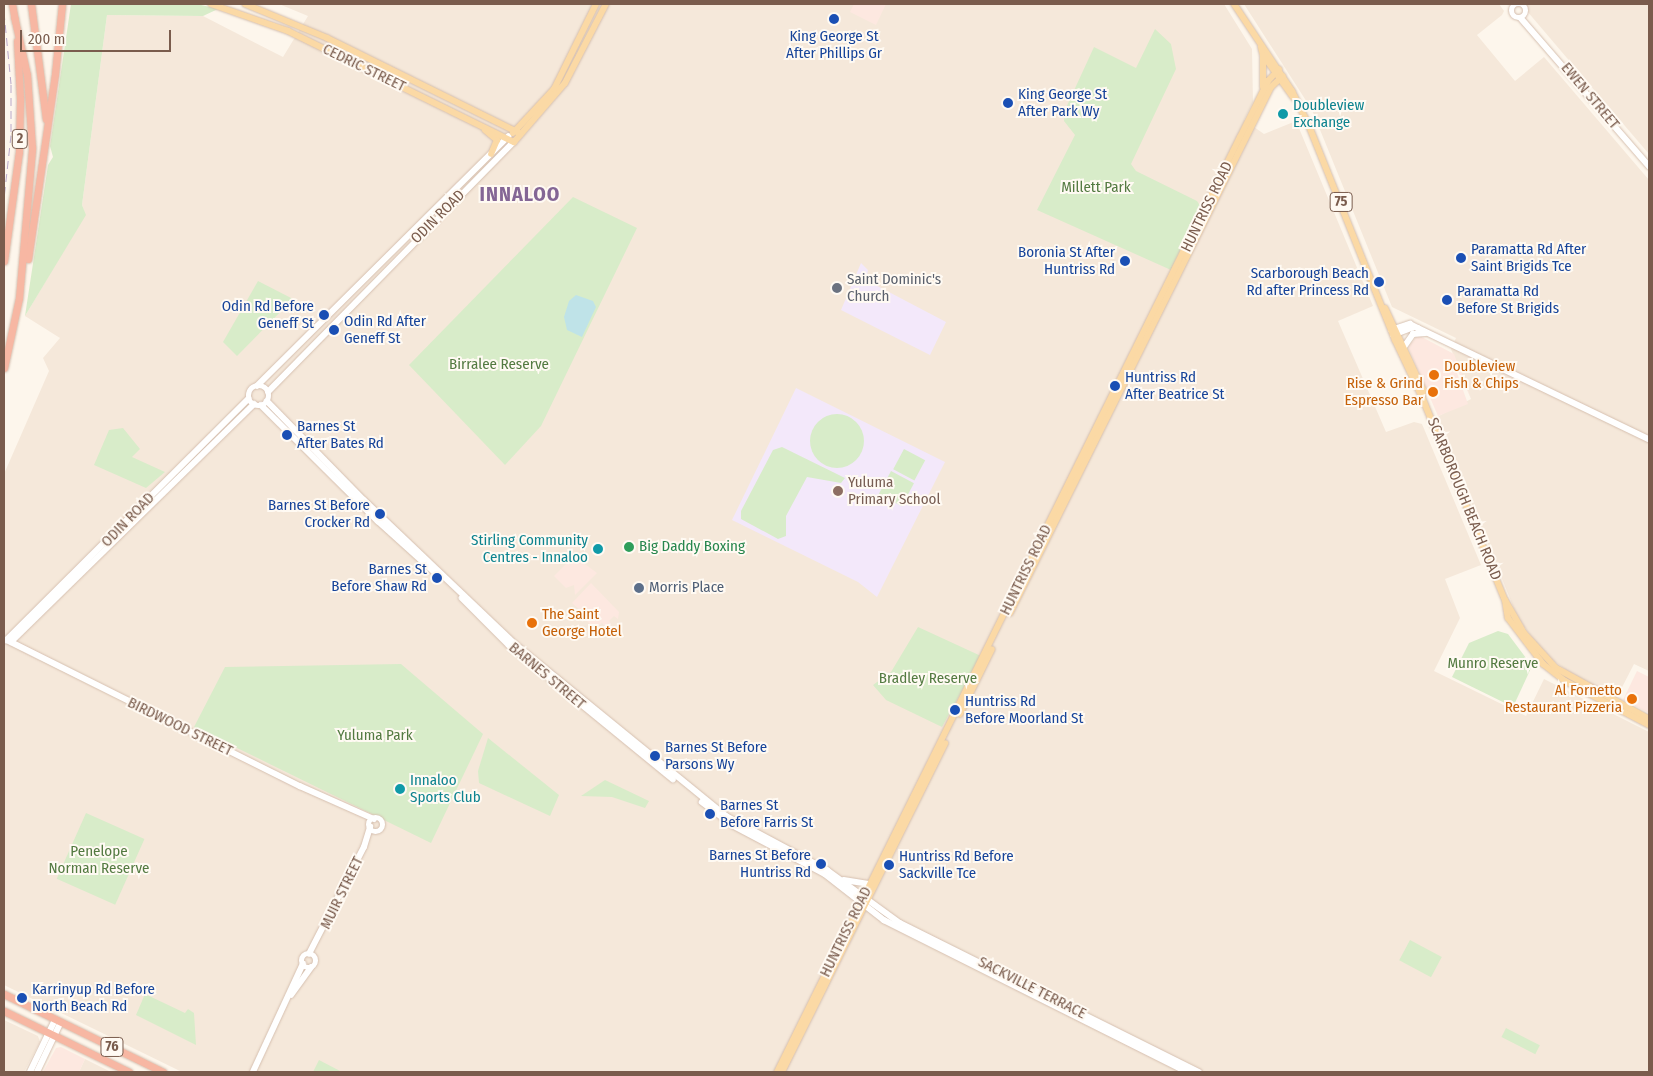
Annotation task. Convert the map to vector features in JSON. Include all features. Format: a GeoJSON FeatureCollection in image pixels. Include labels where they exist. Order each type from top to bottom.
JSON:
{"type":"FeatureCollection","features":[{"type":"Feature","properties":{"kind":"highway","name":"2"},"geometry":{"type":"LineString","coordinates":[[4,261],[17,179],[20,126],[12,4]]}},
{"type":"Feature","properties":{"kind":"highway"},"geometry":{"type":"LineString","coordinates":[[31,4],[46,118],[45,146]]}},
{"type":"Feature","properties":{"kind":"highway"},"geometry":{"type":"LineString","coordinates":[[58,4],[60,24]]}},
{"type":"Feature","properties":{"kind":"highway"},"geometry":{"type":"LineString","coordinates":[[4,368],[20,298],[45,146],[62,4]]}},
{"type":"Feature","properties":{"kind":"highway"},"geometry":{"type":"LineString","coordinates":[[14,16],[27,75],[32,148],[20,298]]}},
{"type":"Feature","properties":{"kind":"highway","name":"76"},"geometry":{"type":"LineString","coordinates":[[4,994],[163,1072]]}},
{"type":"Feature","properties":{"kind":"highway","name":"76"},"geometry":{"type":"LineString","coordinates":[[4,1011],[129,1072]]}},
{"type":"Feature","properties":{"kind":"main road","name":"CEDRIC STREET"},"geometry":{"type":"LineString","coordinates":[[210,4],[230,7],[288,30],[511,140]]}},
{"type":"Feature","properties":{"kind":"main road","name":"CEDRIC STREET"},"geometry":{"type":"LineString","coordinates":[[248,4],[291,21],[518,132]]}},
{"type":"Feature","properties":{"kind":"main road","name":"ODIN ROAD"},"geometry":{"type":"LineString","coordinates":[[268,392],[518,132],[554,89],[596,4]]}},
{"type":"Feature","properties":{"kind":"main road","name":"ODIN ROAD"},"geometry":{"type":"LineString","coordinates":[[518,132],[565,83],[606,4]]}},
{"type":"Feature","properties":{"kind":"main road","name":"SCARBOROUGH BEACH ROAD"},"geometry":{"type":"LineString","coordinates":[[1234,4],[1293,97],[1309,126],[1505,600],[1535,648],[1556,668],[1649,718]]}},
{"type":"Feature","properties":{"kind":"main road","name":"EWEN STREET"},"geometry":{"type":"LineString","coordinates":[[1531,27],[1525,6],[1514,5],[1514,16],[1521,18],[1531,27],[1649,166]]}},
{"type":"Feature","properties":{"kind":"main road"},"geometry":{"type":"LineString","coordinates":[[1521,18],[1526,14]]}},
{"type":"Feature","properties":{"kind":"main road","name":"SCARBOROUGH BEACH ROAD"},"geometry":{"type":"LineString","coordinates":[[1261,47],[1262,55],[1278,74]]}},
{"type":"Feature","properties":{"kind":"main road"},"geometry":{"type":"LineString","coordinates":[[1262,55],[1263,91]]}},
{"type":"Feature","properties":{"kind":"main road","name":"HUNTRISS ROAD"},"geometry":{"type":"LineString","coordinates":[[782,1072],[864,902],[870,884],[1263,91],[1278,74]]}},
{"type":"Feature","properties":{"kind":"main road","name":"HUNTRISS ROAD"},"geometry":{"type":"LineString","coordinates":[[777,1072],[1278,74]]}},
{"type":"Feature","properties":{"kind":"main road"},"geometry":{"type":"LineString","coordinates":[[465,117],[497,140],[491,154]]}},
{"type":"Feature","properties":{"kind":"main road","name":"ODIN ROAD"},"geometry":{"type":"LineString","coordinates":[[9,641],[252,402],[250,391],[491,154],[511,140]]}},
{"type":"Feature","properties":{"kind":"main road"},"geometry":{"type":"LineString","coordinates":[[1394,331],[1410,324],[1649,439]]}},
{"type":"Feature","properties":{"kind":"main road","name":"SCARBOROUGH BEACH ROAD"},"geometry":{"type":"LineString","coordinates":[[1394,331],[1404,347],[1423,390],[1422,397]]}},
{"type":"Feature","properties":{"kind":"main road"},"geometry":{"type":"LineString","coordinates":[[1404,347],[1413,334],[1427,332]]}},
{"type":"Feature","properties":{"kind":"main road"},"geometry":{"type":"LineString","coordinates":[[252,402],[261,405],[267,401],[268,392],[257,386]]}},
{"type":"Feature","properties":{"kind":"main road","name":"BARNES STREET"},"geometry":{"type":"LineString","coordinates":[[267,401],[382,518],[513,642],[726,816],[842,880],[864,902]]}},
{"type":"Feature","properties":{"kind":"main road","name":"BARNES STREET"},"geometry":{"type":"LineString","coordinates":[[261,405],[509,645],[570,696],[722,819],[824,874],[864,902]]}},
{"type":"Feature","properties":{"kind":"main road","name":"SCARBOROUGH BEACH ROAD"},"geometry":{"type":"LineString","coordinates":[[1505,600],[1508,618],[1543,664],[1565,681],[1649,725]]}},
{"type":"Feature","properties":{"kind":"main road","name":"BIRDWOOD STREET"},"geometry":{"type":"LineString","coordinates":[[9,641],[354,812],[374,819]]}},
{"type":"Feature","properties":{"kind":"main road","name":"BIRDWOOD STREET"},"geometry":{"type":"LineString","coordinates":[[354,812],[376,832]]}},
{"type":"Feature","properties":{"kind":"main road"},"geometry":{"type":"LineString","coordinates":[[374,819],[379,819],[383,825],[376,832]]}},
{"type":"Feature","properties":{"kind":"main road","name":"MUIR STREET"},"geometry":{"type":"LineString","coordinates":[[309,954],[319,938],[364,847],[374,819]]}},
{"type":"Feature","properties":{"kind":"main road","name":"MUIR STREET"},"geometry":{"type":"LineString","coordinates":[[364,847],[376,832]]}},
{"type":"Feature","properties":{"kind":"main road"},"geometry":{"type":"LineString","coordinates":[[842,880],[870,884]]}},
{"type":"Feature","properties":{"kind":"main road","name":"SACKVILLE TERRACE"},"geometry":{"type":"LineString","coordinates":[[864,902],[896,927],[1187,1072]]}},
{"type":"Feature","properties":{"kind":"main road","name":"SACKVILLE TERRACE"},"geometry":{"type":"LineString","coordinates":[[864,902],[900,923],[1199,1072]]}},
{"type":"Feature","properties":{"kind":"main road","name":"MUIR STREET"},"geometry":{"type":"LineString","coordinates":[[316,957],[319,938]]}},
{"type":"Feature","properties":{"kind":"main road"},"geometry":{"type":"LineString","coordinates":[[253,1072],[288,999],[303,964],[303,958],[309,954],[316,957],[315,964],[310,967],[288,999]]}},
{"type":"Feature","properties":{"kind":"main road"},"geometry":{"type":"LineString","coordinates":[[303,964],[310,967]]}},
{"type":"Feature","properties":{"kind":"main road"},"geometry":{"type":"LineString","coordinates":[[37,1072],[58,1021]]}},
{"type":"Feature","properties":{"kind":"main road"},"geometry":{"type":"LineString","coordinates":[[30,1072],[52,1035]]}},
{"type":"Feature","properties":{"kind":"shaded area"},"geometry":{"type":"Polygon","coordinates":[[[279,4],[1224,4],[1252,49],[1253,102],[1244,120],[1264,134],[1296,121],[1373,306],[1338,321],[1386,432],[1414,422],[1422,424],[1481,565],[1445,579],[1460,618],[1434,671],[1526,716],[1544,679],[1649,732],[1649,1072],[182,1072],[4,985],[4,474],[49,371],[43,358],[60,338],[25,316],[85,215],[82,205],[107,15],[203,16],[283,57],[308,16],[279,4]]]}},
{"type":"Feature","properties":{"kind":"shaded area"},"geometry":{"type":"Polygon","coordinates":[[[854,4],[886,4],[876,25],[850,12],[854,4]]]}},
{"type":"Feature","properties":{"kind":"shaded area"},"geometry":{"type":"Polygon","coordinates":[[[1244,4],[1499,4],[1504,11],[1502,15],[1477,35],[1515,81],[1544,57],[1649,180],[1649,671],[1634,664],[1616,699],[1569,672],[1542,652],[1517,616],[1437,417],[1471,399],[1451,349],[1456,338],[1392,307],[1312,110],[1244,4]]]}},
{"type":"Feature","properties":{"kind":"shaded area"},"geometry":{"type":"Polygon","coordinates":[[[1521,4],[1649,4],[1649,154],[1595,91],[1521,4]]]}},
{"type":"Feature","properties":{"kind":"shaded area"},"geometry":{"type":"Polygon","coordinates":[[[861,263],[868,270],[866,280],[946,322],[930,355],[841,310],[861,263]]]}},
{"type":"Feature","properties":{"kind":"shaded area"},"geometry":{"type":"Polygon","coordinates":[[[1418,335],[1454,354],[1471,398],[1452,359],[1468,404],[1438,416],[1408,347],[1418,335]]]}},
{"type":"Feature","properties":{"kind":"shaded area","name":"Yuluma Primary School"},"geometry":{"type":"Polygon","coordinates":[[[796,388],[945,462],[877,597],[858,582],[732,520],[796,388]]]}},
{"type":"Feature","properties":{"kind":"shaded area"},"geometry":{"type":"Polygon","coordinates":[[[574,556],[597,573],[575,595],[574,585],[566,588],[554,576],[574,556]]]}},
{"type":"Feature","properties":{"kind":"shaded area"},"geometry":{"type":"Polygon","coordinates":[[[591,583],[619,612],[618,619],[614,616],[609,621],[611,624],[605,627],[602,623],[595,629],[585,619],[583,614],[587,610],[584,606],[580,610],[572,603],[591,583]]]}},
{"type":"Feature","properties":{"kind":"shaded area"},"geometry":{"type":"Polygon","coordinates":[[[1637,671],[1649,677],[1649,713],[1623,700],[1637,671]]]}},
{"type":"Feature","properties":{"kind":"shaded area"},"geometry":{"type":"Polygon","coordinates":[[[4,1020],[38,1036],[40,1042],[24,1072],[4,1072],[4,1020]]]}},
{"type":"Feature","properties":{"kind":"shaded area"},"geometry":{"type":"Polygon","coordinates":[[[61,1047],[85,1059],[79,1072],[43,1072],[56,1048],[61,1047]]]}},
{"type":"Feature","properties":{"kind":"shaded area"},"geometry":{"type":"Polygon","coordinates":[[[85,1059],[111,1072],[79,1072],[85,1059]]]}},
{"type":"Feature","properties":{"kind":"green space"},"geometry":{"type":"Polygon","coordinates":[[[71,4],[197,4],[218,9],[203,16],[107,15],[82,205],[86,215],[25,316],[48,165],[53,157],[50,146],[71,4]]]}},
{"type":"Feature","properties":{"kind":"green space","name":"Millett Park"},"geometry":{"type":"Polygon","coordinates":[[[1155,29],[1171,44],[1176,69],[1131,164],[1136,171],[1197,201],[1201,207],[1171,270],[1037,210],[1075,135],[1064,121],[1065,110],[1094,47],[1136,68],[1155,29]]]}},
{"type":"Feature","properties":{"kind":"green space","name":"Birralee Reserve"},"geometry":{"type":"Polygon","coordinates":[[[573,197],[637,228],[541,426],[505,465],[409,365],[573,197]]]}},
{"type":"Feature","properties":{"kind":"green space"},"geometry":{"type":"Polygon","coordinates":[[[258,281],[293,299],[237,356],[223,342],[258,281]]]}},
{"type":"Feature","properties":{"kind":"green space"},"geometry":{"type":"Polygon","coordinates":[[[832,414],[842,414],[852,418],[860,426],[864,441],[860,456],[852,464],[842,468],[832,468],[822,464],[814,456],[810,446],[810,436],[814,426],[822,418],[832,414]]]}},
{"type":"Feature","properties":{"kind":"green space"},"geometry":{"type":"Polygon","coordinates":[[[123,428],[140,449],[132,457],[165,472],[146,488],[94,465],[109,430],[123,428]]]}},
{"type":"Feature","properties":{"kind":"green space"},"geometry":{"type":"Polygon","coordinates":[[[782,447],[845,478],[841,483],[807,477],[786,516],[786,536],[778,539],[741,519],[741,511],[773,450],[782,447]]]}},
{"type":"Feature","properties":{"kind":"green space"},"geometry":{"type":"Polygon","coordinates":[[[904,449],[925,460],[914,481],[893,469],[904,449]]]}},
{"type":"Feature","properties":{"kind":"green space"},"geometry":{"type":"Polygon","coordinates":[[[891,471],[914,483],[902,506],[879,494],[891,471]]]}},
{"type":"Feature","properties":{"kind":"green space","name":"Bradley Reserve"},"geometry":{"type":"Polygon","coordinates":[[[918,627],[981,656],[942,727],[886,700],[873,685],[891,672],[918,627]]]}},
{"type":"Feature","properties":{"kind":"green space","name":"Munro Reserve"},"geometry":{"type":"Polygon","coordinates":[[[1498,631],[1508,634],[1532,666],[1513,707],[1452,677],[1469,643],[1498,631]]]}},
{"type":"Feature","properties":{"kind":"green space","name":"Yuluma Park"},"geometry":{"type":"Polygon","coordinates":[[[401,664],[483,734],[431,843],[194,727],[225,667],[401,664]]]}},
{"type":"Feature","properties":{"kind":"green space"},"geometry":{"type":"Polygon","coordinates":[[[488,738],[559,795],[550,816],[479,783],[478,771],[488,738]]]}},
{"type":"Feature","properties":{"kind":"green space"},"geometry":{"type":"Polygon","coordinates":[[[605,780],[649,801],[645,808],[612,797],[581,796],[605,780]]]}},
{"type":"Feature","properties":{"kind":"green space","name":"Penelope Norman Reserve"},"geometry":{"type":"Polygon","coordinates":[[[86,813],[144,839],[115,905],[57,879],[86,813]]]}},
{"type":"Feature","properties":{"kind":"green space"},"geometry":{"type":"Polygon","coordinates":[[[1410,940],[1442,957],[1431,977],[1399,960],[1410,940]]]}},
{"type":"Feature","properties":{"kind":"green space"},"geometry":{"type":"Polygon","coordinates":[[[145,994],[185,1013],[188,1009],[194,1013],[196,1045],[136,1015],[145,994]]]}},
{"type":"Feature","properties":{"kind":"green space"},"geometry":{"type":"Polygon","coordinates":[[[1506,1028],[1540,1045],[1535,1054],[1501,1037],[1506,1028]]]}},
{"type":"Feature","properties":{"kind":"green space"},"geometry":{"type":"Polygon","coordinates":[[[319,1060],[342,1072],[313,1072],[319,1060]]]}},
{"type":"Feature","properties":{"kind":"water"},"geometry":{"type":"Polygon","coordinates":[[[576,295],[593,301],[596,307],[582,337],[567,330],[564,317],[569,301],[576,295]]]}},
{"type":"Feature","properties":{"kind":"railway"},"geometry":{"type":"LineString","coordinates":[[4,12],[11,84],[11,135],[4,198]]}},
{"type":"Feature","properties":{"kind":"place","name":"King George St After Phillips Gr"},"geometry":{"type":"Point","coordinates":[834,19]}},
{"type":"Feature","properties":{"kind":"place","name":"King George St After Park Wy"},"geometry":{"type":"Point","coordinates":[1008,103]}},
{"type":"Feature","properties":{"kind":"place","name":"Doubleview Exchange"},"geometry":{"type":"Point","coordinates":[1283,114]}},
{"type":"Feature","properties":{"kind":"place","name":"Paramatta Rd After Saint Brigids Tce"},"geometry":{"type":"Point","coordinates":[1461,258]}},
{"type":"Feature","properties":{"kind":"place","name":"Boronia St After Huntriss Rd"},"geometry":{"type":"Point","coordinates":[1125,261]}},
{"type":"Feature","properties":{"kind":"place","name":"Scarborough Beach Rd after Princess Rd"},"geometry":{"type":"Point","coordinates":[1379,282]}},
{"type":"Feature","properties":{"kind":"place","name":"Saint Dominic's Church"},"geometry":{"type":"Point","coordinates":[837,288]}},
{"type":"Feature","properties":{"kind":"place","name":"Paramatta Rd Before St Brigids"},"geometry":{"type":"Point","coordinates":[1447,300]}},
{"type":"Feature","properties":{"kind":"place","name":"Odin Rd Before Geneff St"},"geometry":{"type":"Point","coordinates":[324,315]}},
{"type":"Feature","properties":{"kind":"place","name":"Odin Rd After Geneff St"},"geometry":{"type":"Point","coordinates":[334,330]}},
{"type":"Feature","properties":{"kind":"place","name":"Doubleview Fish & Chips"},"geometry":{"type":"Point","coordinates":[1434,375]}},
{"type":"Feature","properties":{"kind":"place","name":"Huntriss Rd After Beatrice St"},"geometry":{"type":"Point","coordinates":[1115,386]}},
{"type":"Feature","properties":{"kind":"place","name":"Rise & Grind Espresso Bar"},"geometry":{"type":"Point","coordinates":[1433,392]}},
{"type":"Feature","properties":{"kind":"place","name":"Barnes St After Bates Rd"},"geometry":{"type":"Point","coordinates":[287,435]}},
{"type":"Feature","properties":{"kind":"place","name":"Yuluma Primary School"},"geometry":{"type":"Point","coordinates":[838,491]}},
{"type":"Feature","properties":{"kind":"place","name":"Barnes St Before Crocker Rd"},"geometry":{"type":"Point","coordinates":[380,514]}},
{"type":"Feature","properties":{"kind":"place","name":"Big Daddy Boxing"},"geometry":{"type":"Point","coordinates":[629,547]}},
{"type":"Feature","properties":{"kind":"place","name":"Stirling Community Centres - Innaloo"},"geometry":{"type":"Point","coordinates":[598,549]}},
{"type":"Feature","properties":{"kind":"place","name":"Barnes St Before Shaw Rd"},"geometry":{"type":"Point","coordinates":[437,578]}},
{"type":"Feature","properties":{"kind":"place","name":"Morris Place"},"geometry":{"type":"Point","coordinates":[639,588]}},
{"type":"Feature","properties":{"kind":"place","name":"The Saint George Hotel"},"geometry":{"type":"Point","coordinates":[532,623]}},
{"type":"Feature","properties":{"kind":"place","name":"Al Fornetto Restaurant Pizzeria"},"geometry":{"type":"Point","coordinates":[1632,699]}},
{"type":"Feature","properties":{"kind":"place","name":"Huntriss Rd Before Moorland St"},"geometry":{"type":"Point","coordinates":[955,710]}},
{"type":"Feature","properties":{"kind":"place","name":"Barnes St Before Parsons Wy"},"geometry":{"type":"Point","coordinates":[655,756]}},
{"type":"Feature","properties":{"kind":"place","name":"Innaloo Sports Club"},"geometry":{"type":"Point","coordinates":[400,789]}},
{"type":"Feature","properties":{"kind":"place","name":"Barnes St Before Farris St"},"geometry":{"type":"Point","coordinates":[710,814]}},
{"type":"Feature","properties":{"kind":"place","name":"Barnes St Before Huntriss Rd"},"geometry":{"type":"Point","coordinates":[821,864]}},
{"type":"Feature","properties":{"kind":"place","name":"Huntriss Rd Before Sackville Tce"},"geometry":{"type":"Point","coordinates":[889,865]}},
{"type":"Feature","properties":{"kind":"place","name":"Karrinyup Rd Before North Beach Rd"},"geometry":{"type":"Point","coordinates":[22,998]}},
{"type":"Feature","properties":{"kind":"district","name":"INNALOO"},"geometry":{"type":"Point","coordinates":[520,194]}}]}
